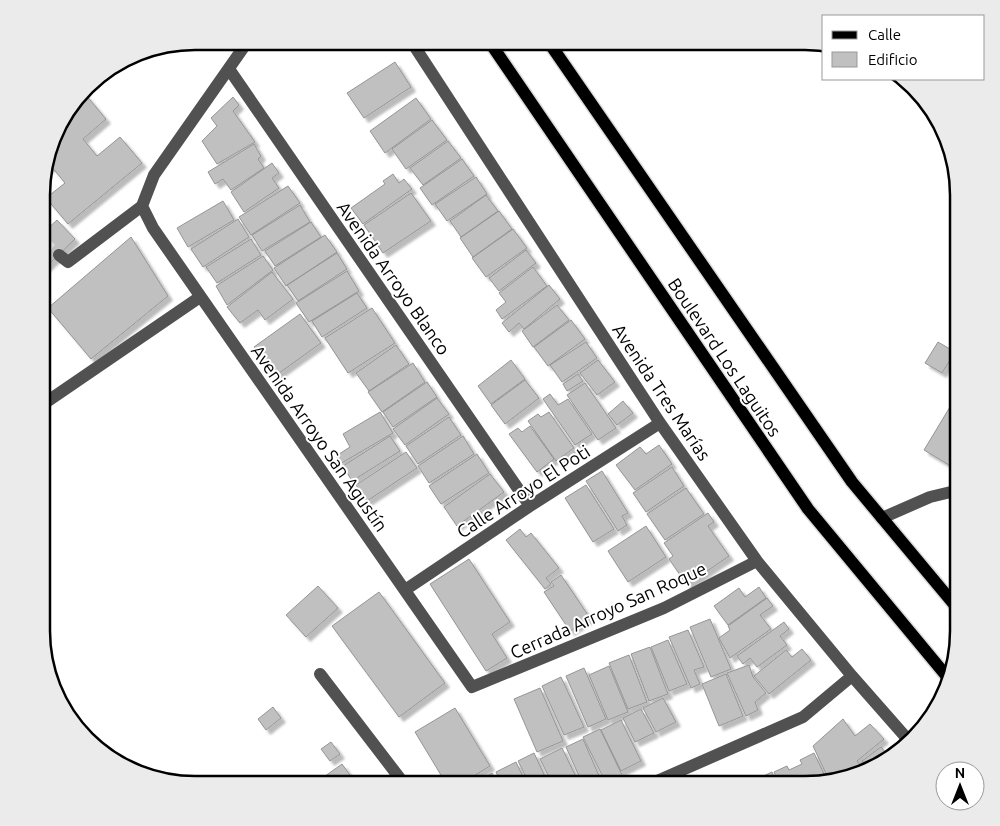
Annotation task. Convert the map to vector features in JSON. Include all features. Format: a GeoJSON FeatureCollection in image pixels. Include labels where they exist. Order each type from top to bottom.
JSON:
{"type":"FeatureCollection","features":[{"type":"Feature","properties":{"kind":"main road","name":"Boulevard Los Laguitos"},"geometry":{"type":"LineString","coordinates":[[495,50],[808,509],[943,672]]}},
{"type":"Feature","properties":{"kind":"main road","name":"Boulevard Los Laguitos"},"geometry":{"type":"LineString","coordinates":[[554,50],[852,482],[950,599]]}},
{"type":"Feature","properties":{"kind":"street"},"geometry":{"type":"LineString","coordinates":[[63,258],[142,206],[154,175],[242,50]]}},
{"type":"Feature","properties":{"kind":"street","name":"Avenida Tres Marías"},"geometry":{"type":"LineString","coordinates":[[417,50],[660,423],[756,561],[905,736]]}},
{"type":"Feature","properties":{"kind":"street","name":"Avenida Arroyo Blanco"},"geometry":{"type":"LineString","coordinates":[[229,69],[530,506]]}},
{"type":"Feature","properties":{"kind":"street","name":"Avenida Arroyo San Agustín"},"geometry":{"type":"LineString","coordinates":[[142,206],[153,228],[200,297],[472,687]]}},
{"type":"Feature","properties":{"kind":"street"},"geometry":{"type":"LineString","coordinates":[[50,400],[200,297]]}},
{"type":"Feature","properties":{"kind":"street","name":"Calle Arroyo El Poti"},"geometry":{"type":"LineString","coordinates":[[405,590],[530,506],[660,423]]}},
{"type":"Feature","properties":{"kind":"street"},"geometry":{"type":"LineString","coordinates":[[882,518],[930,497],[950,492]]}},
{"type":"Feature","properties":{"kind":"street","name":"Cerrada Arroyo San Roque"},"geometry":{"type":"LineString","coordinates":[[472,687],[664,608],[756,561]]}},
{"type":"Feature","properties":{"kind":"street"},"geometry":{"type":"LineString","coordinates":[[320,674],[399,776]]}},
{"type":"Feature","properties":{"kind":"street"},"geometry":{"type":"LineString","coordinates":[[669,776],[803,717],[852,676]]}},
{"type":"Feature","properties":{"kind":"building"},"geometry":{"type":"Polygon","coordinates":[[[395,62],[411,87],[364,118],[347,93],[395,62]]]}},
{"type":"Feature","properties":{"kind":"building"},"geometry":{"type":"Polygon","coordinates":[[[88,97],[106,119],[83,139],[97,156],[120,137],[142,163],[68,224],[50,203],[50,195],[65,183],[53,168],[55,158],[65,131],[88,97]]]}},
{"type":"Feature","properties":{"kind":"building"},"geometry":{"type":"Polygon","coordinates":[[[233,97],[239,105],[233,111],[255,142],[217,164],[202,141],[217,126],[211,118],[233,97]]]}},
{"type":"Feature","properties":{"kind":"building"},"geometry":{"type":"Polygon","coordinates":[[[416,98],[431,119],[385,153],[370,131],[416,98]]]}},
{"type":"Feature","properties":{"kind":"building"},"geometry":{"type":"Polygon","coordinates":[[[432,120],[447,140],[406,169],[392,149],[432,120]]]}},
{"type":"Feature","properties":{"kind":"building"},"geometry":{"type":"Polygon","coordinates":[[[448,141],[461,158],[423,185],[410,168],[448,141]]]}},
{"type":"Feature","properties":{"kind":"building"},"geometry":{"type":"Polygon","coordinates":[[[254,144],[261,156],[258,159],[264,168],[231,190],[223,179],[215,184],[208,172],[254,144]]]}},
{"type":"Feature","properties":{"kind":"building"},"geometry":{"type":"Polygon","coordinates":[[[462,159],[474,176],[432,205],[420,188],[462,159]]]}},
{"type":"Feature","properties":{"kind":"building"},"geometry":{"type":"Polygon","coordinates":[[[272,163],[279,173],[272,178],[279,188],[244,212],[231,192],[272,163]]]}},
{"type":"Feature","properties":{"kind":"building"},"geometry":{"type":"Polygon","coordinates":[[[393,174],[399,183],[404,179],[412,189],[363,224],[351,208],[385,184],[383,181],[393,174]]]}},
{"type":"Feature","properties":{"kind":"building"},"geometry":{"type":"Polygon","coordinates":[[[476,177],[487,194],[447,221],[435,204],[476,177]]]}},
{"type":"Feature","properties":{"kind":"building"},"geometry":{"type":"Polygon","coordinates":[[[288,186],[300,203],[251,235],[239,217],[288,186]]]}},
{"type":"Feature","properties":{"kind":"building"},"geometry":{"type":"Polygon","coordinates":[[[411,193],[431,221],[383,253],[364,225],[411,193]]]}},
{"type":"Feature","properties":{"kind":"building"},"geometry":{"type":"Polygon","coordinates":[[[486,195],[498,211],[461,237],[450,221],[486,195]]]}},
{"type":"Feature","properties":{"kind":"building"},"geometry":{"type":"Polygon","coordinates":[[[223,201],[234,220],[188,247],[177,228],[223,201]]]}},
{"type":"Feature","properties":{"kind":"building"},"geometry":{"type":"Polygon","coordinates":[[[300,205],[310,222],[262,251],[252,235],[300,205]]]}},
{"type":"Feature","properties":{"kind":"building"},"geometry":{"type":"Polygon","coordinates":[[[499,211],[512,229],[473,257],[460,238],[499,211]]]}},
{"type":"Feature","properties":{"kind":"building"},"geometry":{"type":"Polygon","coordinates":[[[238,219],[249,237],[203,267],[191,249],[238,219]]]}},
{"type":"Feature","properties":{"kind":"building"},"geometry":{"type":"Polygon","coordinates":[[[57,220],[75,239],[50,263],[50,227],[57,220]]]}},
{"type":"Feature","properties":{"kind":"building"},"geometry":{"type":"Polygon","coordinates":[[[311,222],[321,237],[275,266],[265,251],[311,222]]]}},
{"type":"Feature","properties":{"kind":"building"},"geometry":{"type":"Polygon","coordinates":[[[513,229],[527,248],[486,277],[472,258],[513,229]]]}},
{"type":"Feature","properties":{"kind":"building"},"geometry":{"type":"Polygon","coordinates":[[[325,235],[337,252],[286,286],[274,268],[325,235]]]}},
{"type":"Feature","properties":{"kind":"building"},"geometry":{"type":"Polygon","coordinates":[[[131,237],[168,296],[91,359],[50,310],[50,306],[131,237]]]}},
{"type":"Feature","properties":{"kind":"building"},"geometry":{"type":"Polygon","coordinates":[[[251,239],[261,255],[217,283],[206,267],[251,239]]]}},
{"type":"Feature","properties":{"kind":"building"},"geometry":{"type":"Polygon","coordinates":[[[526,250],[536,263],[499,291],[489,278],[526,250]]]}},
{"type":"Feature","properties":{"kind":"building"},"geometry":{"type":"Polygon","coordinates":[[[337,253],[347,269],[298,301],[287,285],[337,253]]]}},
{"type":"Feature","properties":{"kind":"building"},"geometry":{"type":"Polygon","coordinates":[[[263,256],[273,270],[227,305],[216,286],[263,256]]]}},
{"type":"Feature","properties":{"kind":"building"},"geometry":{"type":"Polygon","coordinates":[[[533,267],[547,286],[502,319],[496,310],[506,302],[499,293],[533,267]]]}},
{"type":"Feature","properties":{"kind":"building"},"geometry":{"type":"Polygon","coordinates":[[[347,271],[359,291],[309,322],[296,303],[347,271]]]}},
{"type":"Feature","properties":{"kind":"building"},"geometry":{"type":"Polygon","coordinates":[[[272,272],[293,299],[265,320],[258,310],[240,323],[227,307],[272,272]]]}},
{"type":"Feature","properties":{"kind":"building"},"geometry":{"type":"Polygon","coordinates":[[[549,285],[560,299],[524,329],[519,323],[509,332],[502,323],[549,285]]]}},
{"type":"Feature","properties":{"kind":"building"},"geometry":{"type":"Polygon","coordinates":[[[357,293],[367,308],[322,337],[312,321],[357,293]]]}},
{"type":"Feature","properties":{"kind":"building"},"geometry":{"type":"Polygon","coordinates":[[[557,305],[569,320],[533,347],[522,331],[557,305]]]}},
{"type":"Feature","properties":{"kind":"building"},"geometry":{"type":"Polygon","coordinates":[[[372,308],[395,343],[348,373],[325,338],[372,308]]]}},
{"type":"Feature","properties":{"kind":"building"},"geometry":{"type":"Polygon","coordinates":[[[300,314],[321,343],[275,376],[254,347],[300,314]]]}},
{"type":"Feature","properties":{"kind":"building"},"geometry":{"type":"Polygon","coordinates":[[[571,320],[585,339],[548,366],[534,347],[571,320]]]}},
{"type":"Feature","properties":{"kind":"building"},"geometry":{"type":"Polygon","coordinates":[[[586,342],[597,358],[562,382],[550,365],[586,342]]]}},
{"type":"Feature","properties":{"kind":"building"},"geometry":{"type":"Polygon","coordinates":[[[938,342],[950,349],[950,360],[942,373],[925,363],[938,342]]]}},
{"type":"Feature","properties":{"kind":"building"},"geometry":{"type":"Polygon","coordinates":[[[396,345],[409,364],[369,391],[356,373],[396,345]]]}},
{"type":"Feature","properties":{"kind":"building"},"geometry":{"type":"Polygon","coordinates":[[[511,360],[525,379],[491,404],[478,386],[511,360]]]}},
{"type":"Feature","properties":{"kind":"building"},"geometry":{"type":"Polygon","coordinates":[[[598,360],[615,382],[597,395],[580,373],[598,360]]]}},
{"type":"Feature","properties":{"kind":"building"},"geometry":{"type":"Polygon","coordinates":[[[413,363],[425,382],[382,412],[368,392],[413,363]]]}},
{"type":"Feature","properties":{"kind":"building"},"geometry":{"type":"Polygon","coordinates":[[[578,374],[583,381],[567,391],[563,384],[578,374]]]}},
{"type":"Feature","properties":{"kind":"building"},"geometry":{"type":"Polygon","coordinates":[[[525,380],[539,398],[505,424],[491,405],[525,380]]]}},
{"type":"Feature","properties":{"kind":"building"},"geometry":{"type":"Polygon","coordinates":[[[427,382],[437,397],[393,427],[383,412],[427,382]]]}},
{"type":"Feature","properties":{"kind":"building"},"geometry":{"type":"Polygon","coordinates":[[[585,383],[616,428],[598,440],[567,395],[585,383]]]}},
{"type":"Feature","properties":{"kind":"building"},"geometry":{"type":"Polygon","coordinates":[[[550,394],[558,405],[568,399],[592,434],[575,445],[543,399],[550,394]]]}},
{"type":"Feature","properties":{"kind":"building"},"geometry":{"type":"Polygon","coordinates":[[[437,398],[449,414],[405,445],[393,429],[437,398]]]}},
{"type":"Feature","properties":{"kind":"building"},"geometry":{"type":"Polygon","coordinates":[[[623,401],[633,413],[617,425],[608,414],[623,401]]]}},
{"type":"Feature","properties":{"kind":"building"},"geometry":{"type":"Polygon","coordinates":[[[950,407],[950,466],[924,450],[950,407]]]}},
{"type":"Feature","properties":{"kind":"building"},"geometry":{"type":"Polygon","coordinates":[[[380,412],[393,433],[340,464],[336,456],[350,447],[343,434],[380,412]]]}},
{"type":"Feature","properties":{"kind":"building"},"geometry":{"type":"Polygon","coordinates":[[[549,412],[574,448],[556,461],[528,421],[538,414],[541,417],[549,412]]]}},
{"type":"Feature","properties":{"kind":"building"},"geometry":{"type":"Polygon","coordinates":[[[449,417],[461,435],[418,464],[406,446],[449,417]]]}},
{"type":"Feature","properties":{"kind":"building"},"geometry":{"type":"Polygon","coordinates":[[[530,426],[554,459],[537,472],[509,434],[518,428],[522,432],[530,426]]]}},
{"type":"Feature","properties":{"kind":"building"},"geometry":{"type":"Polygon","coordinates":[[[390,436],[400,451],[352,481],[343,466],[390,436]]]}},
{"type":"Feature","properties":{"kind":"building"},"geometry":{"type":"Polygon","coordinates":[[[463,436],[474,454],[429,483],[418,466],[463,436]]]}},
{"type":"Feature","properties":{"kind":"building"},"geometry":{"type":"Polygon","coordinates":[[[659,445],[672,464],[635,490],[616,465],[640,447],[646,454],[659,445]]]}},
{"type":"Feature","properties":{"kind":"building"},"geometry":{"type":"Polygon","coordinates":[[[406,452],[417,468],[367,501],[356,485],[406,452]]]}},
{"type":"Feature","properties":{"kind":"building"},"geometry":{"type":"Polygon","coordinates":[[[477,454],[489,473],[441,504],[429,486],[477,454]]]}},
{"type":"Feature","properties":{"kind":"building"},"geometry":{"type":"Polygon","coordinates":[[[672,467],[684,486],[646,512],[633,493],[672,467]]]}},
{"type":"Feature","properties":{"kind":"building"},"geometry":{"type":"Polygon","coordinates":[[[602,471],[628,513],[622,516],[627,525],[618,531],[586,481],[602,471]]]}},
{"type":"Feature","properties":{"kind":"building"},"geometry":{"type":"Polygon","coordinates":[[[490,474],[504,492],[457,526],[444,507],[490,474]]]}},
{"type":"Feature","properties":{"kind":"building"},"geometry":{"type":"Polygon","coordinates":[[[586,485],[614,529],[593,542],[565,498],[586,485]]]}},
{"type":"Feature","properties":{"kind":"building"},"geometry":{"type":"Polygon","coordinates":[[[686,488],[704,514],[665,540],[647,514],[686,488]]]}},
{"type":"Feature","properties":{"kind":"building"},"geometry":{"type":"Polygon","coordinates":[[[708,513],[714,522],[708,526],[729,556],[687,585],[669,559],[673,556],[664,543],[708,513]]]}},
{"type":"Feature","properties":{"kind":"building"},"geometry":{"type":"Polygon","coordinates":[[[646,526],[666,557],[628,582],[608,551],[646,526]]]}},
{"type":"Feature","properties":{"kind":"building"},"geometry":{"type":"Polygon","coordinates":[[[520,529],[526,537],[531,533],[559,568],[546,578],[551,584],[545,589],[506,540],[520,529]]]}},
{"type":"Feature","properties":{"kind":"building"},"geometry":{"type":"Polygon","coordinates":[[[469,559],[510,622],[492,634],[507,658],[486,671],[430,584],[469,559]]]}},
{"type":"Feature","properties":{"kind":"building"},"geometry":{"type":"Polygon","coordinates":[[[561,575],[590,618],[570,631],[544,592],[554,586],[551,582],[561,575]]]}},
{"type":"Feature","properties":{"kind":"building"},"geometry":{"type":"Polygon","coordinates":[[[318,586],[338,608],[306,637],[286,615],[318,586]]]}},
{"type":"Feature","properties":{"kind":"building"},"geometry":{"type":"Polygon","coordinates":[[[759,587],[766,598],[728,625],[714,606],[739,588],[745,597],[759,587]]]}},
{"type":"Feature","properties":{"kind":"building"},"geometry":{"type":"Polygon","coordinates":[[[379,592],[445,683],[399,717],[332,626],[379,592]]]}},
{"type":"Feature","properties":{"kind":"building"},"geometry":{"type":"Polygon","coordinates":[[[767,598],[773,606],[760,615],[771,629],[730,658],[719,638],[730,630],[728,626],[767,598]]]}},
{"type":"Feature","properties":{"kind":"building"},"geometry":{"type":"Polygon","coordinates":[[[710,619],[731,669],[711,677],[690,627],[710,619]]]}},
{"type":"Feature","properties":{"kind":"building"},"geometry":{"type":"Polygon","coordinates":[[[784,622],[789,629],[780,636],[787,645],[757,667],[750,658],[743,664],[737,656],[784,622]]]}},
{"type":"Feature","properties":{"kind":"building"},"geometry":{"type":"Polygon","coordinates":[[[688,630],[704,667],[694,670],[700,684],[691,688],[669,637],[688,630]]]}},
{"type":"Feature","properties":{"kind":"building"},"geometry":{"type":"Polygon","coordinates":[[[668,640],[687,684],[669,691],[651,647],[668,640]]]}},
{"type":"Feature","properties":{"kind":"building"},"geometry":{"type":"Polygon","coordinates":[[[650,647],[668,694],[649,701],[631,654],[650,647]]]}},
{"type":"Feature","properties":{"kind":"building"},"geometry":{"type":"Polygon","coordinates":[[[802,649],[811,660],[769,694],[754,676],[786,650],[792,657],[802,649]]]}},
{"type":"Feature","properties":{"kind":"building"},"geometry":{"type":"Polygon","coordinates":[[[629,655],[647,702],[628,709],[609,663],[629,655]]]}},
{"type":"Feature","properties":{"kind":"building"},"geometry":{"type":"Polygon","coordinates":[[[749,665],[753,677],[766,693],[755,702],[758,710],[746,716],[727,673],[749,665]]]}},
{"type":"Feature","properties":{"kind":"building"},"geometry":{"type":"Polygon","coordinates":[[[609,666],[628,712],[608,720],[589,675],[609,666]]]}},
{"type":"Feature","properties":{"kind":"building"},"geometry":{"type":"Polygon","coordinates":[[[584,668],[606,719],[588,727],[566,676],[584,668]]]}},
{"type":"Feature","properties":{"kind":"building"},"geometry":{"type":"Polygon","coordinates":[[[726,674],[743,716],[719,726],[702,684],[726,674]]]}},
{"type":"Feature","properties":{"kind":"building"},"geometry":{"type":"Polygon","coordinates":[[[561,677],[584,727],[564,735],[542,686],[561,677]]]}},
{"type":"Feature","properties":{"kind":"building"},"geometry":{"type":"Polygon","coordinates":[[[540,688],[563,741],[537,752],[514,699],[540,688]]]}},
{"type":"Feature","properties":{"kind":"building"},"geometry":{"type":"Polygon","coordinates":[[[663,698],[676,722],[656,732],[643,708],[663,698]]]}},
{"type":"Feature","properties":{"kind":"building"},"geometry":{"type":"Polygon","coordinates":[[[273,707],[281,718],[266,730],[258,719],[273,707]]]}},
{"type":"Feature","properties":{"kind":"building"},"geometry":{"type":"Polygon","coordinates":[[[455,708],[490,766],[474,776],[442,776],[415,732],[455,708]]]}},
{"type":"Feature","properties":{"kind":"building"},"geometry":{"type":"Polygon","coordinates":[[[641,709],[654,733],[635,742],[623,718],[641,709]]]}},
{"type":"Feature","properties":{"kind":"building"},"geometry":{"type":"Polygon","coordinates":[[[843,719],[855,736],[870,724],[884,739],[857,761],[860,765],[826,774],[813,746],[843,719]]]}},
{"type":"Feature","properties":{"kind":"building"},"geometry":{"type":"Polygon","coordinates":[[[621,720],[641,761],[621,771],[601,730],[621,720]]]}},
{"type":"Feature","properties":{"kind":"building"},"geometry":{"type":"Polygon","coordinates":[[[600,729],[623,776],[602,776],[583,737],[600,729]]]}},
{"type":"Feature","properties":{"kind":"building"},"geometry":{"type":"Polygon","coordinates":[[[583,739],[599,776],[579,776],[566,747],[583,739]]]}},
{"type":"Feature","properties":{"kind":"building"},"geometry":{"type":"Polygon","coordinates":[[[331,742],[340,754],[330,761],[321,749],[331,742]]]}},
{"type":"Feature","properties":{"kind":"building"},"geometry":{"type":"Polygon","coordinates":[[[881,747],[885,752],[864,763],[862,761],[881,747]]]}},
{"type":"Feature","properties":{"kind":"building"},"geometry":{"type":"Polygon","coordinates":[[[562,748],[576,776],[548,776],[540,759],[562,748]]]}},
{"type":"Feature","properties":{"kind":"building"},"geometry":{"type":"Polygon","coordinates":[[[534,753],[545,776],[526,776],[518,761],[534,753]]]}},
{"type":"Feature","properties":{"kind":"building"},"geometry":{"type":"Polygon","coordinates":[[[814,753],[825,775],[776,776],[774,772],[787,766],[789,770],[802,764],[800,760],[814,753]]]}},
{"type":"Feature","properties":{"kind":"building"},"geometry":{"type":"Polygon","coordinates":[[[516,762],[523,776],[498,776],[496,772],[516,762]]]}},
{"type":"Feature","properties":{"kind":"building"},"geometry":{"type":"Polygon","coordinates":[[[342,764],[351,776],[325,776],[342,764]]]}},
{"type":"Feature","properties":{"kind":"building"},"geometry":{"type":"Polygon","coordinates":[[[772,772],[774,776],[763,776],[772,772]]]}},
{"type":"Feature","properties":{"kind":"tunnel"},"geometry":{"type":"LineString","coordinates":[[50,248],[59,255]]}}]}
